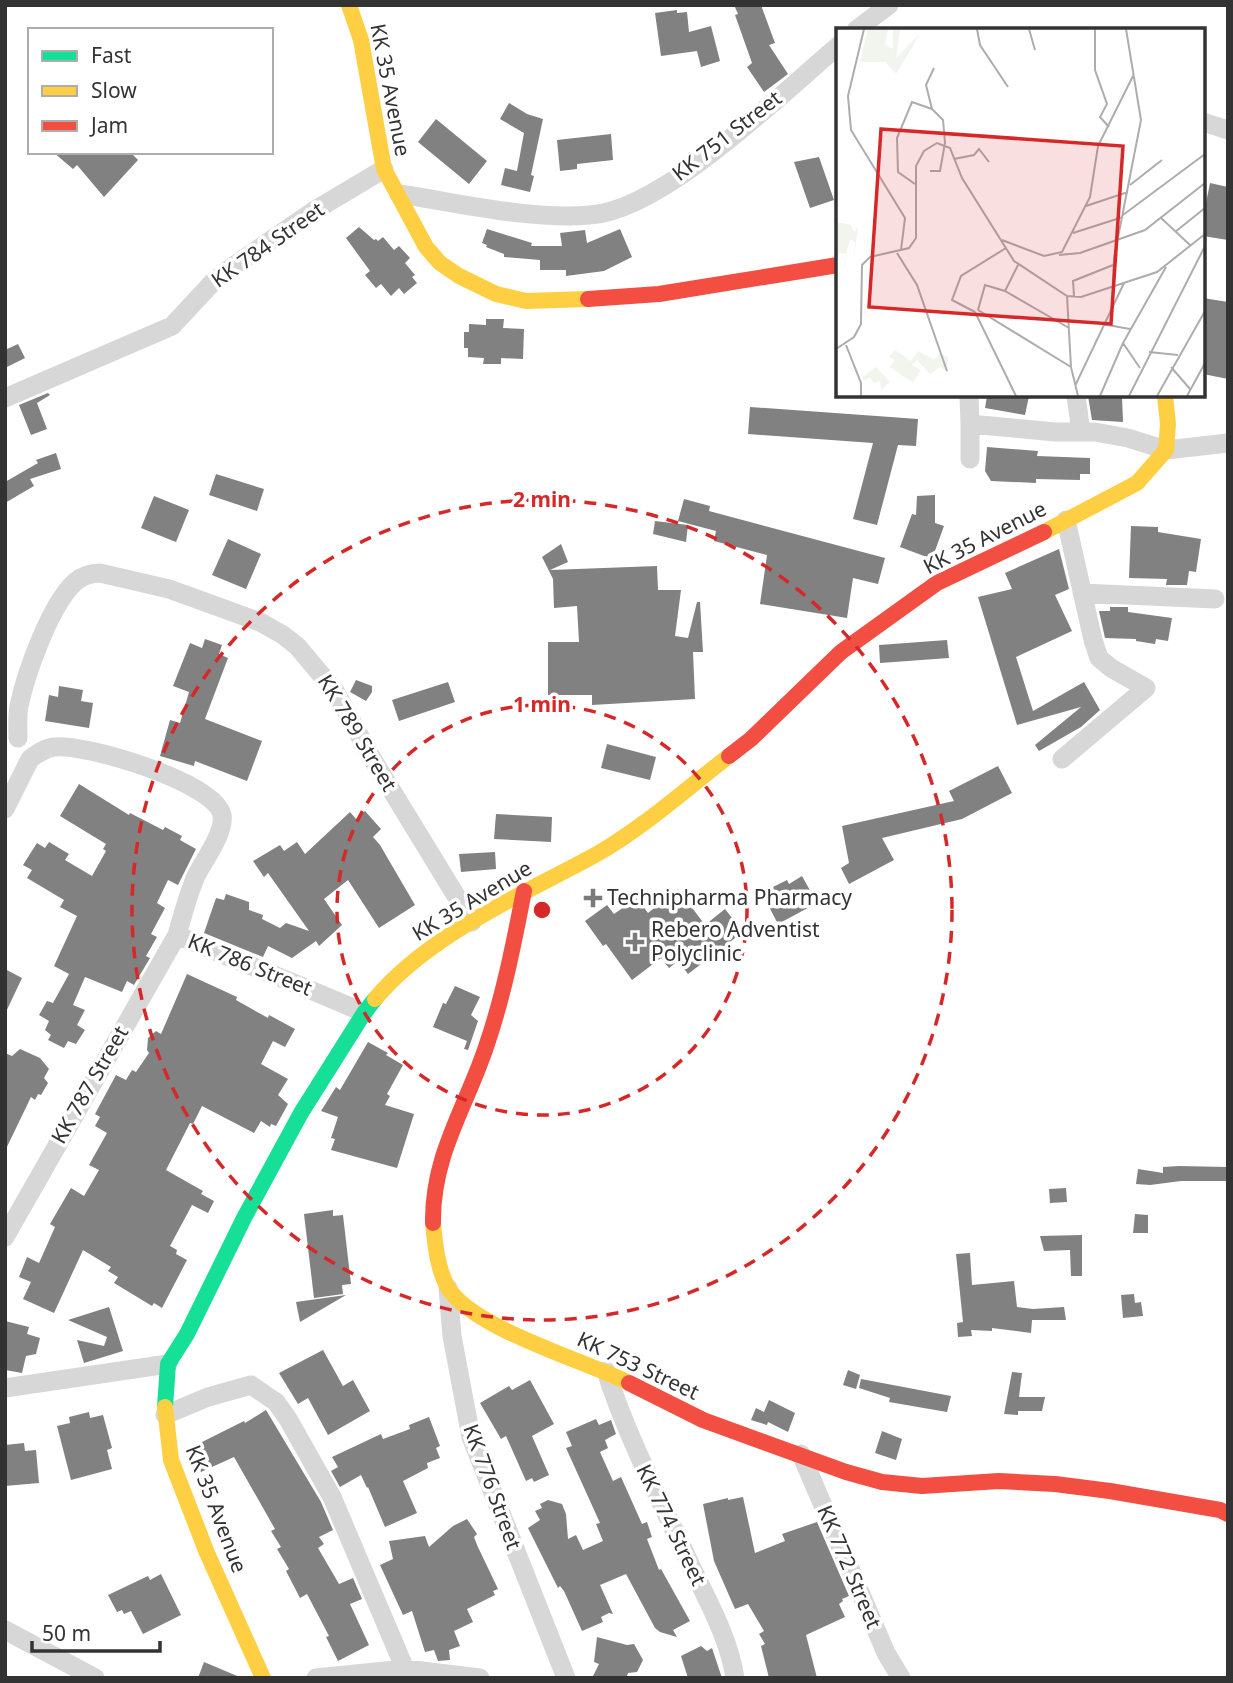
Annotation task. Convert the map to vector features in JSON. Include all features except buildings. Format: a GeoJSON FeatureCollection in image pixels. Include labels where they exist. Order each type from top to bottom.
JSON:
{"type":"FeatureCollection","features":[{"type":"Feature","properties":{"kind":"main road","name":"KK 35 Avenue"},"geometry":{"type":"LineString","coordinates":[[349,5],[361,40],[384,169],[426,247],[440,263],[459,276],[496,294],[526,301],[560,301],[659,295],[836,265]]}},
{"type":"Feature","properties":{"kind":"main road"},"geometry":{"type":"LineString","coordinates":[[1165,397],[1168,424],[1166,450]]}},
{"type":"Feature","properties":{"kind":"main road","name":"KK 35 Avenue"},"geometry":{"type":"LineString","coordinates":[[263,1678],[207,1553],[171,1460],[165,1415],[168,1364],[187,1334],[244,1218],[295,1125],[364,1013],[386,986],[414,961],[472,922],[524,891],[598,853],[636,828],[751,739],[841,652],[937,583],[1137,483],[1166,450]]}},
{"type":"Feature","properties":{"kind":"main road"},"geometry":{"type":"LineString","coordinates":[[448,1288],[433,1223],[435,1186],[441,1156],[480,1066],[500,1002],[524,891]]}},
{"type":"Feature","properties":{"kind":"main road","name":"KK 753 Street"},"geometry":{"type":"LineString","coordinates":[[448,1288],[475,1313],[499,1325],[606,1371],[691,1415],[801,1454],[833,1469],[893,1484],[935,1487],[998,1481],[1083,1487],[1220,1510],[1228,1514]]}},
{"type":"Feature","properties":{"kind":"street"},"geometry":{"type":"LineString","coordinates":[[859,28],[889,5]]}},
{"type":"Feature","properties":{"kind":"street","name":"KK 751 Street"},"geometry":{"type":"LineString","coordinates":[[399,194],[552,215],[592,215],[628,207],[705,159],[836,48]]}},
{"type":"Feature","properties":{"kind":"street"},"geometry":{"type":"LineString","coordinates":[[1205,123],[1228,130]]}},
{"type":"Feature","properties":{"kind":"street","name":"KK 784 Street"},"geometry":{"type":"LineString","coordinates":[[5,398],[172,326],[213,282],[232,267],[312,212],[384,169]]}},
{"type":"Feature","properties":{"kind":"street"},"geometry":{"type":"LineString","coordinates":[[969,397],[970,459]]}},
{"type":"Feature","properties":{"kind":"street"},"geometry":{"type":"LineString","coordinates":[[1076,397],[1081,432]]}},
{"type":"Feature","properties":{"kind":"street"},"geometry":{"type":"LineString","coordinates":[[970,424],[1055,432],[1096,432],[1128,438],[1166,450],[1228,443]]}},
{"type":"Feature","properties":{"kind":"street"},"geometry":{"type":"LineString","coordinates":[[1062,758],[1146,688],[1099,658],[1066,520]]}},
{"type":"Feature","properties":{"kind":"street","name":"KK 789 Street"},"geometry":{"type":"LineString","coordinates":[[12,741],[40,639],[75,583],[89,573],[100,573],[169,589],[260,622],[298,646],[335,691],[370,755],[472,922]]}},
{"type":"Feature","properties":{"kind":"street"},"geometry":{"type":"LineString","coordinates":[[1082,593],[1215,599]]}},
{"type":"Feature","properties":{"kind":"street"},"geometry":{"type":"LineString","coordinates":[[5,808],[30,759],[12,741]]}},
{"type":"Feature","properties":{"kind":"street","name":"KK 786 Street"},"geometry":{"type":"LineString","coordinates":[[30,759],[49,747],[84,750],[137,764],[185,782],[207,795],[222,816],[220,828],[197,875],[177,935],[364,1013]]}},
{"type":"Feature","properties":{"kind":"street","name":"KK 787 Street"},"geometry":{"type":"LineString","coordinates":[[5,1237],[177,935]]}},
{"type":"Feature","properties":{"kind":"street","name":"KK 776 Street"},"geometry":{"type":"LineString","coordinates":[[448,1288],[452,1336],[471,1437],[566,1678]]}},
{"type":"Feature","properties":{"kind":"street"},"geometry":{"type":"LineString","coordinates":[[5,1388],[168,1364]]}},
{"type":"Feature","properties":{"kind":"street","name":"KK 774 Street"},"geometry":{"type":"LineString","coordinates":[[606,1371],[637,1456],[724,1636],[735,1678]]}},
{"type":"Feature","properties":{"kind":"street"},"geometry":{"type":"LineString","coordinates":[[165,1415],[251,1385],[276,1402],[332,1497],[405,1669]]}},
{"type":"Feature","properties":{"kind":"street","name":"KK 772 Street"},"geometry":{"type":"LineString","coordinates":[[801,1454],[886,1653],[901,1678]]}},
{"type":"Feature","properties":{"kind":"street"},"geometry":{"type":"LineString","coordinates":[[5,1630],[95,1678]]}},
{"type":"Feature","properties":{"kind":"street"},"geometry":{"type":"LineString","coordinates":[[316,1678],[405,1669],[480,1678]]}},
{"type":"Feature","properties":{"kind":"traffic: fast"},"geometry":{"type":"LineString","coordinates":[[165,1407],[168,1364],[187,1334],[244,1218],[301,1113],[375,999]]}},
{"type":"Feature","properties":{"kind":"traffic: slow"},"geometry":{"type":"LineString","coordinates":[[349,5],[361,40],[384,169],[426,247],[440,263],[459,276],[496,294],[526,301],[588,299]]}},
{"type":"Feature","properties":{"kind":"traffic: slow"},"geometry":{"type":"LineString","coordinates":[[1044,532],[1137,483],[1166,450],[1168,424],[1165,397]]}},
{"type":"Feature","properties":{"kind":"traffic: slow"},"geometry":{"type":"LineString","coordinates":[[375,999],[397,976],[450,935],[509,900],[597,854],[648,820],[729,756]]}},
{"type":"Feature","properties":{"kind":"traffic: slow"},"geometry":{"type":"LineString","coordinates":[[433,1223],[441,1271],[447,1286],[460,1301],[479,1316],[503,1329],[629,1383]]}},
{"type":"Feature","properties":{"kind":"traffic: slow"},"geometry":{"type":"LineString","coordinates":[[165,1407],[171,1460],[207,1553],[263,1678]]}},
{"type":"Feature","properties":{"kind":"traffic: jam"},"geometry":{"type":"LineString","coordinates":[[588,299],[659,294],[836,265]]}},
{"type":"Feature","properties":{"kind":"traffic: jam"},"geometry":{"type":"LineString","coordinates":[[729,756],[751,739],[841,652],[937,583],[1044,532]]}},
{"type":"Feature","properties":{"kind":"traffic: jam"},"geometry":{"type":"LineString","coordinates":[[433,1223],[434,1198],[444,1152],[493,1025],[524,891]]}},
{"type":"Feature","properties":{"kind":"traffic: jam"},"geometry":{"type":"LineString","coordinates":[[629,1383],[703,1420],[846,1472],[882,1482],[922,1486],[999,1481],[1055,1484],[1220,1510],[1228,1514]]}},
{"type":"Feature","properties":{"kind":"place","name":"Technipharma Pharmacy"},"geometry":{"type":"Point","coordinates":[593,898]}},
{"type":"Feature","properties":{"kind":"place","name":"Rebero Adventist Polyclinic"},"geometry":{"type":"Point","coordinates":[635,942]}}]}
